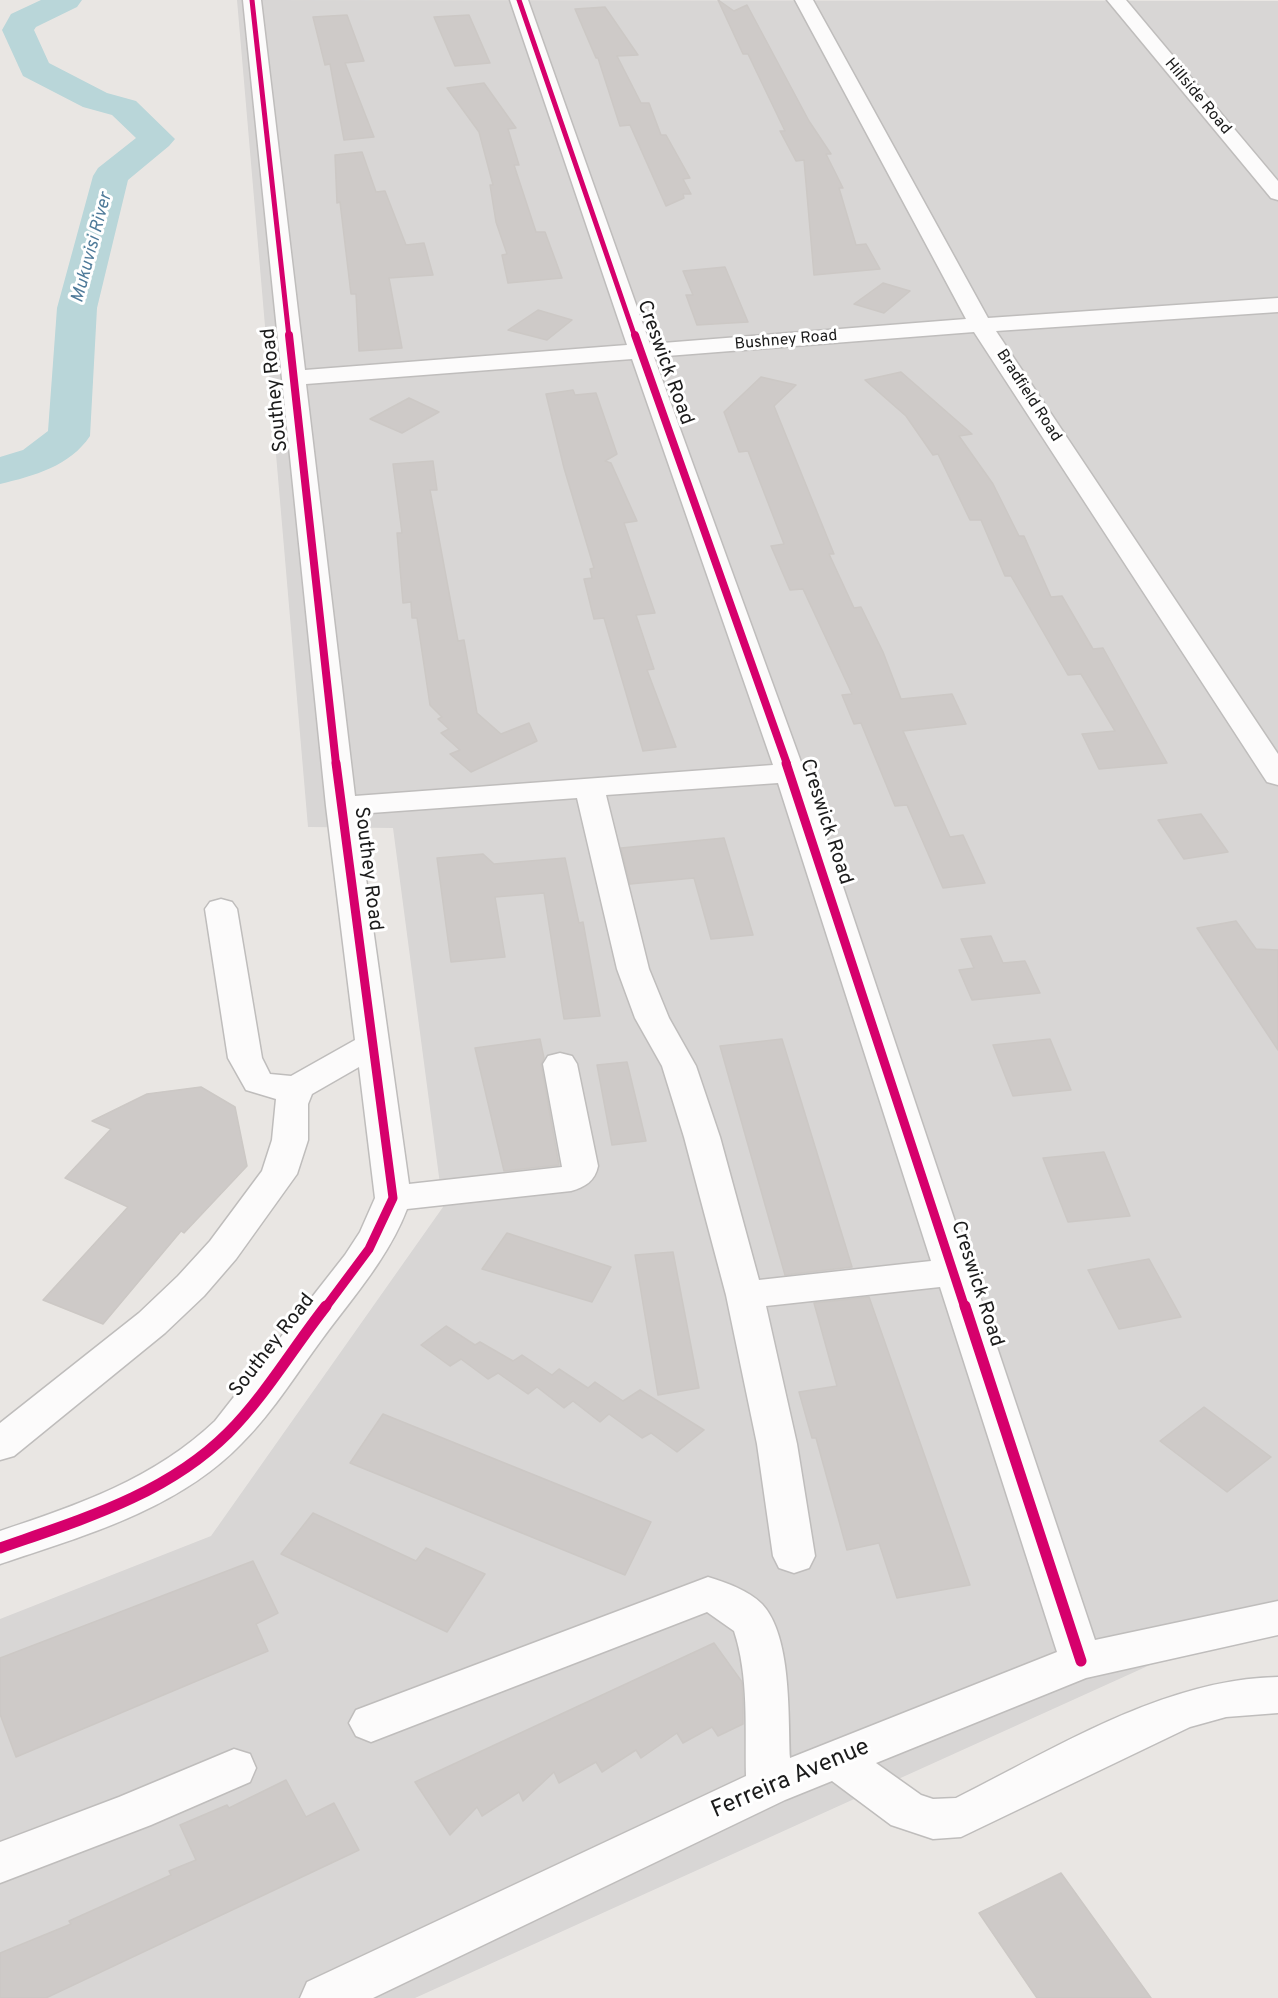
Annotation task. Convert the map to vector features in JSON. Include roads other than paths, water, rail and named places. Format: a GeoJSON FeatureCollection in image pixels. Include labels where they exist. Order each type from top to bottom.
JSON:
{"type":"FeatureCollection","features":[{"type":"Feature","properties":{"kind":"street","name":"Southey Road"},"geometry":{"type":"LineString","coordinates":[[0,1548],[107,1509],[154,1489],[228,1433],[363,1258],[385,1221],[393,1198],[371,1046],[341,806],[252,0]]}},
{"type":"Feature","properties":{"kind":"street","name":"Creswick Road"},"geometry":{"type":"LineString","coordinates":[[519,0],[570,152],[790,773],[1081,1661]]}},
{"type":"Feature","properties":{"kind":"street","name":"Bradfield Road"},"geometry":{"type":"LineString","coordinates":[[804,0],[981,325],[1278,776]]}},
{"type":"Feature","properties":{"kind":"street","name":"Hillside Road"},"geometry":{"type":"LineString","coordinates":[[1116,0],[1278,194]]}},
{"type":"Feature","properties":{"kind":"street","name":"Bushney Road"},"geometry":{"type":"LineString","coordinates":[[293,378],[981,325],[1278,305]]}},
{"type":"Feature","properties":{"kind":"street"},"geometry":{"type":"LineString","coordinates":[[341,806],[790,773]]}},
{"type":"Feature","properties":{"kind":"street"},"geometry":{"type":"LineString","coordinates":[[589,787],[633,969],[652,1018],[679,1066],[702,1137],[745,1295],[777,1444],[794,1556]]}},
{"type":"Feature","properties":{"kind":"street"},"geometry":{"type":"LineString","coordinates":[[221,909],[245,1058],[252,1078],[258,1085],[270,1088],[297,1087],[371,1046]]}},
{"type":"Feature","properties":{"kind":"street"},"geometry":{"type":"LineString","coordinates":[[393,1198],[571,1179],[579,1172],[580,1166],[560,1064]]}},
{"type":"Feature","properties":{"kind":"street"},"geometry":{"type":"LineString","coordinates":[[0,1445],[152,1323],[191,1286],[223,1250],[279,1174],[290,1140],[291,1104],[297,1087]]}},
{"type":"Feature","properties":{"kind":"street"},"geometry":{"type":"LineString","coordinates":[[745,1295],[953,1272]]}},
{"type":"Feature","properties":{"kind":"street"},"geometry":{"type":"LineString","coordinates":[[371,1723],[708,1594],[729,1603],[753,1624],[760,1652],[769,1786]]}},
{"type":"Feature","properties":{"kind":"street","name":"Ferreira Avenue"},"geometry":{"type":"LineString","coordinates":[[324,1998],[769,1786],[1081,1661],[1278,1618]]}},
{"type":"Feature","properties":{"kind":"street"},"geometry":{"type":"LineString","coordinates":[[836,1759],[907,1811],[933,1819],[961,1816],[1170,1713],[1211,1700],[1245,1694],[1278,1695]]}},
{"type":"Feature","properties":{"kind":"street"},"geometry":{"type":"LineString","coordinates":[[0,1863],[135,1811],[234,1768]]}},
{"type":"Feature","properties":{"kind":"waterway","name":"Mukuvisi River"},"geometry":{"type":"LineString","coordinates":[[0,471],[38,459],[69,436],[77,308],[111,176],[157,139],[124,108],[95,100],[35,69],[18,30],[22,21],[66,0]]}}]}
